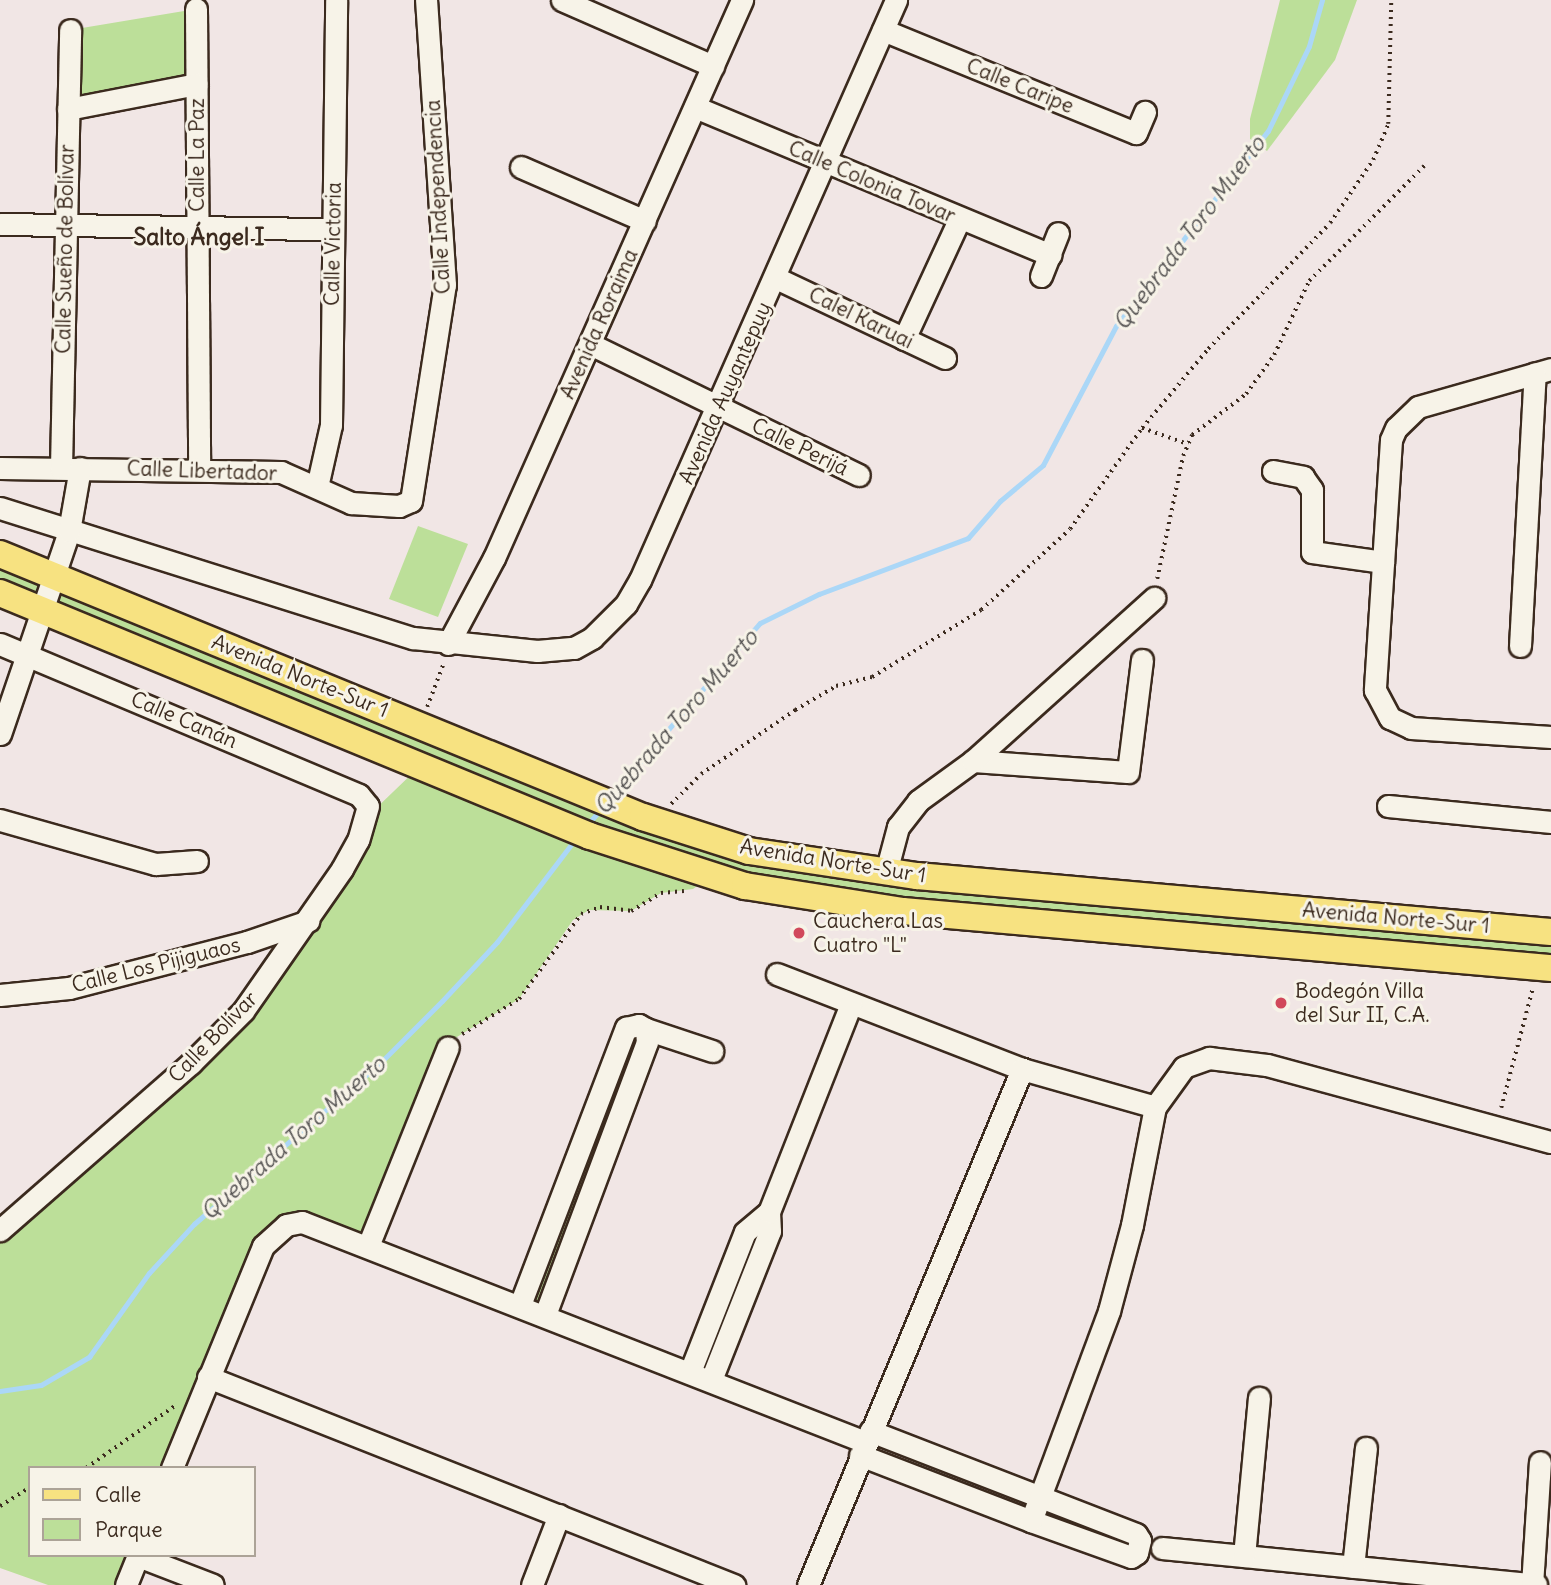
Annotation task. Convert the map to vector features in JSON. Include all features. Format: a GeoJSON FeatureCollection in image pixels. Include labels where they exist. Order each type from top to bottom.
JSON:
{"type":"FeatureCollection","features":[{"type":"Feature","properties":{"kind":"main road","name":"Avenida Norte-Sur 1"},"geometry":{"type":"LineString","coordinates":[[0,554],[558,783],[650,819],[749,851],[886,872],[1551,932]]}},
{"type":"Feature","properties":{"kind":"main road","name":"Avenida Norte-Sur 1"},"geometry":{"type":"LineString","coordinates":[[0,593],[627,850],[704,875],[822,901],[903,911],[1545,967]]}},
{"type":"Feature","properties":{"kind":"street","name":"Calle Victoria"},"geometry":{"type":"LineString","coordinates":[[317,486],[331,425],[336,0]]}},
{"type":"Feature","properties":{"kind":"street","name":"Calle Independencia"},"geometry":{"type":"LineString","coordinates":[[417,476],[445,285],[426,0]]}},
{"type":"Feature","properties":{"kind":"street"},"geometry":{"type":"LineString","coordinates":[[562,0],[713,65]]}},
{"type":"Feature","properties":{"kind":"street","name":"Avenida Roraima"},"geometry":{"type":"LineString","coordinates":[[448,644],[494,558],[742,0]]}},
{"type":"Feature","properties":{"kind":"street","name":"Avenida Auyantepuy"},"geometry":{"type":"LineString","coordinates":[[0,508],[371,627],[448,644],[502,651],[575,648],[609,623],[640,580],[776,278],[895,0]]}},
{"type":"Feature","properties":{"kind":"street","name":"Calle La Paz"},"geometry":{"type":"LineString","coordinates":[[196,9],[199,469]]}},
{"type":"Feature","properties":{"kind":"street","name":"Calle Sueño de Bolívar"},"geometry":{"type":"LineString","coordinates":[[0,734],[69,531],[66,225],[70,30]]}},
{"type":"Feature","properties":{"kind":"street","name":"Calle Caripe"},"geometry":{"type":"LineString","coordinates":[[883,30],[1136,133],[1145,113]]}},
{"type":"Feature","properties":{"kind":"street"},"geometry":{"type":"LineString","coordinates":[[68,109],[197,84]]}},
{"type":"Feature","properties":{"kind":"street","name":"Calle Colonia Tovar"},"geometry":{"type":"LineString","coordinates":[[695,107],[1050,255]]}},
{"type":"Feature","properties":{"kind":"street"},"geometry":{"type":"LineString","coordinates":[[521,167],[645,221]]}},
{"type":"Feature","properties":{"kind":"street"},"geometry":{"type":"LineString","coordinates":[[904,339],[960,218]]}},
{"type":"Feature","properties":{"kind":"street"},"geometry":{"type":"LineString","coordinates":[[0,224],[333,229]]}},
{"type":"Feature","properties":{"kind":"street"},"geometry":{"type":"LineString","coordinates":[[1041,276],[1058,233]]}},
{"type":"Feature","properties":{"kind":"street","name":"Calel Karuai"},"geometry":{"type":"LineString","coordinates":[[776,278],[945,358]]}},
{"type":"Feature","properties":{"kind":"street","name":"Calle Perijá"},"geometry":{"type":"LineString","coordinates":[[590,344],[859,475]]}},
{"type":"Feature","properties":{"kind":"street"},"geometry":{"type":"LineString","coordinates":[[1520,646],[1543,371],[1418,407],[1396,428],[1391,440],[1375,690],[1390,718],[1411,728],[1551,737]]}},
{"type":"Feature","properties":{"kind":"street","name":"Calle Libertador"},"geometry":{"type":"LineString","coordinates":[[0,468],[281,472],[351,503],[399,506],[411,501],[417,476]]}},
{"type":"Feature","properties":{"kind":"street"},"geometry":{"type":"LineString","coordinates":[[1273,471],[1303,477],[1312,490],[1312,552],[1383,562]]}},
{"type":"Feature","properties":{"kind":"street"},"geometry":{"type":"LineString","coordinates":[[886,872],[904,816],[973,761],[1154,598]]}},
{"type":"Feature","properties":{"kind":"street","name":"Calle Canán"},"geometry":{"type":"LineString","coordinates":[[0,644],[366,800]]}},
{"type":"Feature","properties":{"kind":"street"},"geometry":{"type":"LineString","coordinates":[[973,761],[1128,772],[1142,660]]}},
{"type":"Feature","properties":{"kind":"street","name":"Calle Bolívar"},"geometry":{"type":"LineString","coordinates":[[0,1230],[224,1032],[308,921],[358,839],[367,817],[366,800]]}},
{"type":"Feature","properties":{"kind":"street"},"geometry":{"type":"LineString","coordinates":[[1388,806],[1551,822]]}},
{"type":"Feature","properties":{"kind":"street"},"geometry":{"type":"LineString","coordinates":[[0,820],[156,864],[197,860]]}},
{"type":"Feature","properties":{"kind":"street","name":"Calle Los Pijiguaos"},"geometry":{"type":"LineString","coordinates":[[0,995],[69,988],[247,943],[308,921]]}},
{"type":"Feature","properties":{"kind":"street"},"geometry":{"type":"LineString","coordinates":[[777,974],[1022,1069],[1155,1107]]}},
{"type":"Feature","properties":{"kind":"street"},"geometry":{"type":"LineString","coordinates":[[710,1380],[770,1231],[769,1212],[851,1004]]}},
{"type":"Feature","properties":{"kind":"street"},"geometry":{"type":"LineString","coordinates":[[520,1305],[626,1028],[632,1024],[712,1051]]}},
{"type":"Feature","properties":{"kind":"street"},"geometry":{"type":"LineString","coordinates":[[545,1315],[647,1042],[646,1029]]}},
{"type":"Feature","properties":{"kind":"street"},"geometry":{"type":"LineString","coordinates":[[368,1246],[448,1047]]}},
{"type":"Feature","properties":{"kind":"street"},"geometry":{"type":"LineString","coordinates":[[1031,1521],[1109,1311],[1132,1225],[1155,1107],[1184,1067],[1209,1058],[1267,1065],[1551,1142]]}},
{"type":"Feature","properties":{"kind":"street"},"geometry":{"type":"LineString","coordinates":[[808,1585],[865,1442],[1022,1069]]}},
{"type":"Feature","properties":{"kind":"street"},"geometry":{"type":"LineString","coordinates":[[571,1171],[596,1180]]}},
{"type":"Feature","properties":{"kind":"street"},"geometry":{"type":"LineString","coordinates":[[690,1372],[745,1232],[769,1212]]}},
{"type":"Feature","properties":{"kind":"street"},"geometry":{"type":"LineString","coordinates":[[173,1466],[258,1256],[272,1234],[302,1222],[865,1442],[1031,1521],[1131,1557],[1137,1553],[1140,1541],[1136,1534],[1040,1497],[865,1442]]}},
{"type":"Feature","properties":{"kind":"street"},"geometry":{"type":"LineString","coordinates":[[206,1382],[559,1515],[734,1585]]}},
{"type":"Feature","properties":{"kind":"street"},"geometry":{"type":"LineString","coordinates":[[1244,1556],[1259,1398]]}},
{"type":"Feature","properties":{"kind":"street"},"geometry":{"type":"LineString","coordinates":[[1353,1567],[1366,1448]]}},
{"type":"Feature","properties":{"kind":"street"},"geometry":{"type":"LineString","coordinates":[[1161,1548],[1534,1585],[1540,1462]]}},
{"type":"Feature","properties":{"kind":"street"},"geometry":{"type":"LineString","coordinates":[[532,1585],[559,1515]]}},
{"type":"Feature","properties":{"kind":"street"},"geometry":{"type":"LineString","coordinates":[[126,1585],[137,1557]]}},
{"type":"Feature","properties":{"kind":"street"},"geometry":{"type":"LineString","coordinates":[[143,1557],[213,1585]]}},
{"type":"Feature","properties":{"kind":"path"},"geometry":{"type":"LineString","coordinates":[[650,819],[701,774],[746,742],[836,686],[892,666],[1001,595],[1070,529],[1142,428],[1208,349],[1330,223],[1373,160],[1388,124],[1391,0]]}},
{"type":"Feature","properties":{"kind":"path"},"geometry":{"type":"LineString","coordinates":[[1154,598],[1192,435],[1231,410],[1260,377],[1309,281],[1424,166]]}},
{"type":"Feature","properties":{"kind":"path"},"geometry":{"type":"LineString","coordinates":[[1142,428],[1188,444]]}},
{"type":"Feature","properties":{"kind":"path"},"geometry":{"type":"LineString","coordinates":[[419,725],[448,644]]}},
{"type":"Feature","properties":{"kind":"path"},"geometry":{"type":"LineString","coordinates":[[448,1047],[519,999],[581,914],[600,907],[631,911],[661,893],[693,889],[704,875]]}},
{"type":"Feature","properties":{"kind":"path"},"geometry":{"type":"LineString","coordinates":[[1496,1127],[1545,967]]}},
{"type":"Feature","properties":{"kind":"path"},"geometry":{"type":"LineString","coordinates":[[89,1466],[206,1382]]}},
{"type":"Feature","properties":{"kind":"path"},"geometry":{"type":"LineString","coordinates":[[0,1506],[28,1488]]}},
{"type":"Feature","properties":{"kind":"green space"},"geometry":{"type":"Polygon","coordinates":[[[1280,0],[1357,0],[1335,60],[1267,151],[1250,139],[1250,119],[1280,0]]]}},
{"type":"Feature","properties":{"kind":"green space"},"geometry":{"type":"Polygon","coordinates":[[[196,9],[197,84],[68,109],[70,30],[196,9]]]}},
{"type":"Feature","properties":{"kind":"green space"},"geometry":{"type":"Polygon","coordinates":[[[418,526],[468,544],[438,617],[389,599],[418,526]]]}},
{"type":"Feature","properties":{"kind":"green space"},"geometry":{"type":"Polygon","coordinates":[[[0,554],[712,841],[1551,932],[1551,968],[701,883],[693,889],[661,893],[631,911],[589,910],[573,920],[519,999],[452,1040],[368,1246],[314,1224],[273,1234],[173,1466],[28,1466],[28,1557],[137,1557],[126,1585],[48,1585],[0,1568],[0,1230],[224,1032],[367,817],[420,766],[0,593],[0,554]]]}},
{"type":"Feature","properties":{"kind":"green space"},"geometry":{"type":"Polygon","coordinates":[[[646,1029],[545,1315],[520,1305],[622,1037],[646,1029]]]}},
{"type":"Feature","properties":{"kind":"waterway","name":"Quebrada Toro Muerto"},"geometry":{"type":"LineString","coordinates":[[611,796],[760,623],[819,594],[968,538],[1000,501],[1043,465],[1116,326],[1268,131],[1309,46],[1322,0]]}},
{"type":"Feature","properties":{"kind":"waterway","name":"Quebrada Toro Muerto"},"geometry":{"type":"LineString","coordinates":[[587,825],[601,809]]}},
{"type":"Feature","properties":{"kind":"waterway","name":"Quebrada Toro Muerto"},"geometry":{"type":"LineString","coordinates":[[0,1391],[41,1385],[89,1357],[149,1273],[194,1224],[383,1060],[442,1001],[497,942],[576,838]]}},
{"type":"Feature","properties":{"kind":"place","name":"Cauchera Las Cuatro \"L\""},"geometry":{"type":"Point","coordinates":[799,933]}},
{"type":"Feature","properties":{"kind":"place","name":"Bodegón Villa del Sur II, C.A."},"geometry":{"type":"Point","coordinates":[1281,1003]}},
{"type":"Feature","properties":{"kind":"district","name":"Salto Ángel I"},"geometry":{"type":"Point","coordinates":[199,237]}}]}
